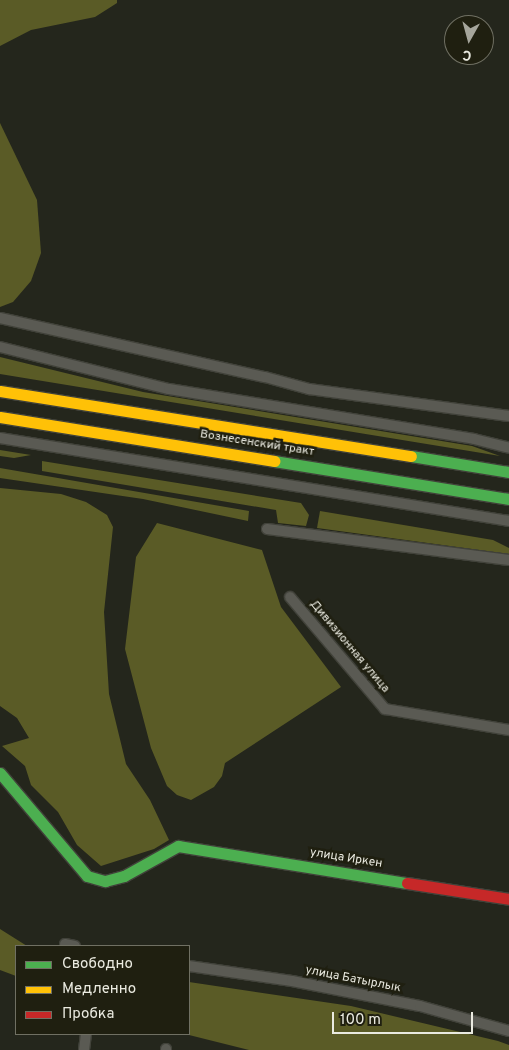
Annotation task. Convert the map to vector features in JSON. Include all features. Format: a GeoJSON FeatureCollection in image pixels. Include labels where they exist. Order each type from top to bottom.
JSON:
{"type":"FeatureCollection","features":[{"type":"Feature","properties":{"kind":"main road","name":"Вознесенский тракт"},"geometry":{"type":"LineString","coordinates":[[0,391],[509,472]]}},
{"type":"Feature","properties":{"kind":"main road","name":"Вознесенский тракт"},"geometry":{"type":"LineString","coordinates":[[0,417],[509,499]]}},
{"type":"Feature","properties":{"kind":"main road","name":"улица Иркен"},"geometry":{"type":"LineString","coordinates":[[0,773],[87,876],[105,881],[124,876],[178,846],[509,899]]}},
{"type":"Feature","properties":{"kind":"street"},"geometry":{"type":"LineString","coordinates":[[0,318],[265,377],[309,389],[509,416]]}},
{"type":"Feature","properties":{"kind":"street"},"geometry":{"type":"LineString","coordinates":[[0,347],[169,389],[465,438],[509,448]]}},
{"type":"Feature","properties":{"kind":"street"},"geometry":{"type":"LineString","coordinates":[[0,438],[509,521]]}},
{"type":"Feature","properties":{"kind":"street"},"geometry":{"type":"LineString","coordinates":[[267,529],[509,560]]}},
{"type":"Feature","properties":{"kind":"street","name":"Дивизионная улица"},"geometry":{"type":"LineString","coordinates":[[290,597],[385,709],[509,730]]}},
{"type":"Feature","properties":{"kind":"street","name":"улица Батырлык"},"geometry":{"type":"LineString","coordinates":[[190,966],[292,981],[420,1006],[509,1031]]}},
{"type":"Feature","properties":{"kind":"street"},"geometry":{"type":"LineString","coordinates":[[84,1050],[86,1035]]}},
{"type":"Feature","properties":{"kind":"shaded area"},"geometry":{"type":"Polygon","coordinates":[[[0,0],[117,0],[117,3],[95,17],[31,30],[0,46],[0,0]]]}},
{"type":"Feature","properties":{"kind":"shaded area"},"geometry":{"type":"Polygon","coordinates":[[[0,123],[37,200],[41,253],[31,281],[13,302],[0,307],[0,123]]]}},
{"type":"Feature","properties":{"kind":"shaded area"},"geometry":{"type":"Polygon","coordinates":[[[0,357],[143,392],[472,446],[500,456],[0,374],[0,357]]]}},
{"type":"Feature","properties":{"kind":"shaded area"},"geometry":{"type":"Polygon","coordinates":[[[0,450],[31,455],[14,458],[0,456],[0,450]]]}},
{"type":"Feature","properties":{"kind":"shaded area"},"geometry":{"type":"Polygon","coordinates":[[[42,461],[301,503],[309,515],[306,526],[278,523],[276,510],[42,471],[42,461]]]}},
{"type":"Feature","properties":{"kind":"shaded area"},"geometry":{"type":"Polygon","coordinates":[[[0,468],[249,511],[248,521],[143,499],[0,478],[0,468]]]}},
{"type":"Feature","properties":{"kind":"shaded area"},"geometry":{"type":"Polygon","coordinates":[[[0,488],[61,494],[86,502],[107,515],[113,527],[104,612],[109,694],[126,764],[150,800],[169,840],[154,849],[101,866],[77,845],[58,812],[31,785],[25,766],[2,746],[29,738],[17,718],[0,706],[0,488]]]}},
{"type":"Feature","properties":{"kind":"shaded area"},"geometry":{"type":"Polygon","coordinates":[[[320,511],[493,540],[509,548],[509,554],[317,528],[320,511]]]}},
{"type":"Feature","properties":{"kind":"shaded area"},"geometry":{"type":"Polygon","coordinates":[[[157,523],[262,550],[281,607],[341,687],[225,763],[222,776],[214,787],[191,800],[177,795],[167,786],[151,748],[125,649],[136,557],[157,523]]]}},
{"type":"Feature","properties":{"kind":"shaded area"},"geometry":{"type":"Polygon","coordinates":[[[0,929],[25,945],[15,945],[15,976],[0,970],[0,929]]]}},
{"type":"Feature","properties":{"kind":"shaded area"},"geometry":{"type":"Polygon","coordinates":[[[190,982],[351,1006],[509,1045],[509,1050],[249,1050],[189,1035],[190,982]]]}},
{"type":"Feature","properties":{"kind":"traffic: fast"},"geometry":{"type":"LineString","coordinates":[[411,456],[509,472]]}},
{"type":"Feature","properties":{"kind":"traffic: fast"},"geometry":{"type":"LineString","coordinates":[[274,461],[509,499]]}},
{"type":"Feature","properties":{"kind":"traffic: fast"},"geometry":{"type":"LineString","coordinates":[[0,773],[87,876],[105,881],[124,876],[178,846],[407,883]]}},
{"type":"Feature","properties":{"kind":"traffic: slow"},"geometry":{"type":"LineString","coordinates":[[0,391],[411,456]]}},
{"type":"Feature","properties":{"kind":"traffic: slow"},"geometry":{"type":"LineString","coordinates":[[0,417],[274,461]]}},
{"type":"Feature","properties":{"kind":"traffic: jam"},"geometry":{"type":"LineString","coordinates":[[407,883],[509,899]]}}]}
